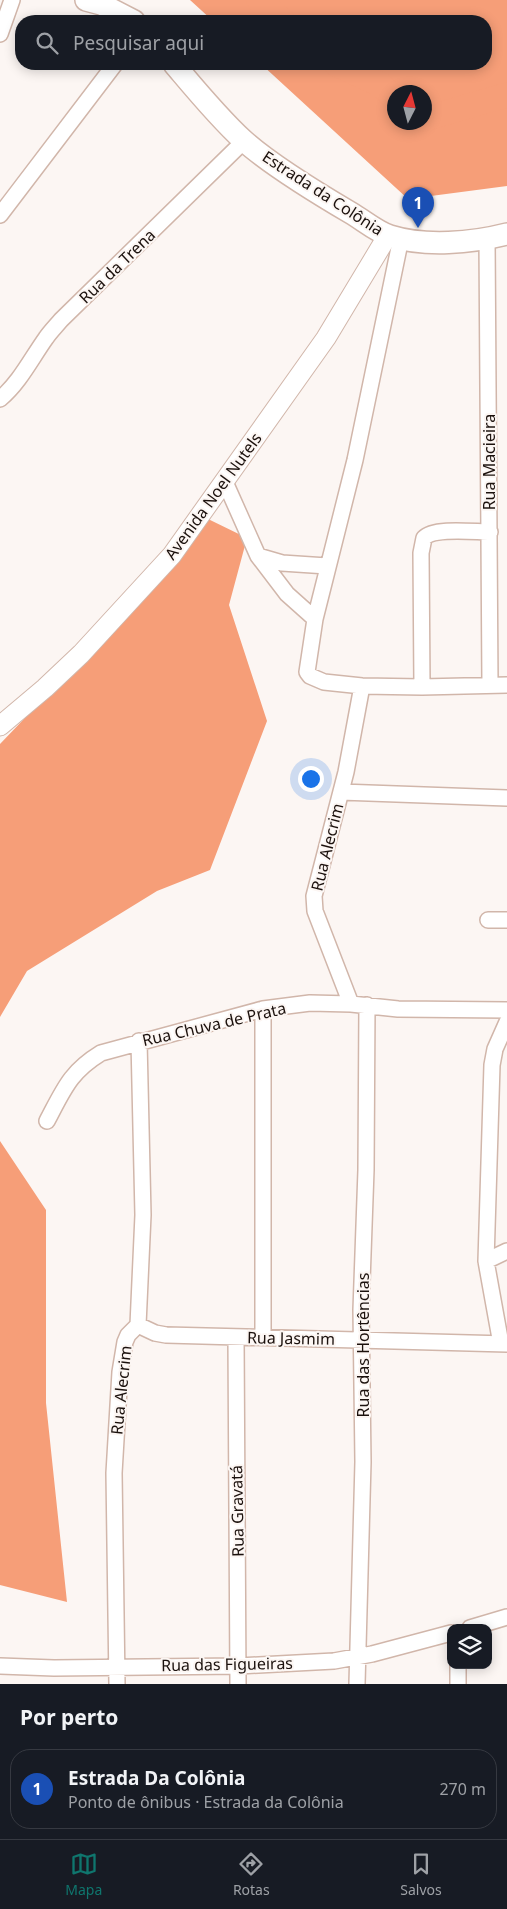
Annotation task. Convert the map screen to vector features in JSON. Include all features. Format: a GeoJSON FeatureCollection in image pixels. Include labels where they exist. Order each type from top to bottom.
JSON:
{"type":"FeatureCollection","features":[{"type":"Feature","properties":{"kind":"main road"},"geometry":{"type":"LineString","coordinates":[[86,0],[101,4],[122,15]]}},
{"type":"Feature","properties":{"kind":"main road","name":"Estrada da Colônia"},"geometry":{"type":"LineString","coordinates":[[179,70],[208,105],[244,140],[336,204],[395,237],[452,242],[497,237]]}},
{"type":"Feature","properties":{"kind":"street"},"geometry":{"type":"LineString","coordinates":[[0,34],[12,0]]}},
{"type":"Feature","properties":{"kind":"street"},"geometry":{"type":"LineString","coordinates":[[0,216],[110,70]]}},
{"type":"Feature","properties":{"kind":"street","name":"Rua da Trena"},"geometry":{"type":"LineString","coordinates":[[0,399],[12,389],[46,337],[62,320],[244,140]]}},
{"type":"Feature","properties":{"kind":"street"},"geometry":{"type":"LineString","coordinates":[[395,237],[355,460],[315,618],[307,672],[310,676],[324,682],[362,686],[507,685]]}},
{"type":"Feature","properties":{"kind":"street","name":"Avenida Noel Nutels"},"geometry":{"type":"LineString","coordinates":[[0,726],[45,688],[114,620],[172,555],[395,237]]}},
{"type":"Feature","properties":{"kind":"street","name":"Rua Macieira"},"geometry":{"type":"LineString","coordinates":[[490,685],[490,532],[497,237]]}},
{"type":"Feature","properties":{"kind":"street"},"geometry":{"type":"LineString","coordinates":[[225,482],[258,556],[287,594],[315,618]]}},
{"type":"Feature","properties":{"kind":"street"},"geometry":{"type":"LineString","coordinates":[[422,687],[421,553],[424,538],[432,533],[441,532],[490,532]]}},
{"type":"Feature","properties":{"kind":"street"},"geometry":{"type":"LineString","coordinates":[[258,556],[282,562],[327,566]]}},
{"type":"Feature","properties":{"kind":"street","name":"Rua Alecrim"},"geometry":{"type":"LineString","coordinates":[[351,1004],[317,918],[314,896],[341,792],[362,686]]}},
{"type":"Feature","properties":{"kind":"street"},"geometry":{"type":"LineString","coordinates":[[341,792],[507,798]]}},
{"type":"Feature","properties":{"kind":"street"},"geometry":{"type":"LineString","coordinates":[[488,920],[507,920]]}},
{"type":"Feature","properties":{"kind":"street","name":"Rua Chuva de Prata"},"geometry":{"type":"LineString","coordinates":[[47,1121],[70,1078],[85,1063],[101,1053],[139,1041],[263,1009],[310,1003],[398,1008],[507,1010]]}},
{"type":"Feature","properties":{"kind":"street","name":"Rua das Hortências"},"geometry":{"type":"LineString","coordinates":[[357,1684],[356,1658],[363,1462],[362,1339],[366,1179],[367,1005]]}},
{"type":"Feature","properties":{"kind":"street"},"geometry":{"type":"LineString","coordinates":[[263,1009],[263,1337]]}},
{"type":"Feature","properties":{"kind":"street"},"geometry":{"type":"LineString","coordinates":[[504,1344],[486,1261],[492,1065],[495,1049],[507,1022]]}},
{"type":"Feature","properties":{"kind":"street","name":"Rua Alecrim"},"geometry":{"type":"LineString","coordinates":[[117,1684],[114,1473],[120,1372],[125,1342],[128,1335],[138,1325],[143,1216],[139,1041]]}},
{"type":"Feature","properties":{"kind":"street"},"geometry":{"type":"LineString","coordinates":[[486,1261],[507,1251]]}},
{"type":"Feature","properties":{"kind":"street","name":"Rua Jasmim"},"geometry":{"type":"LineString","coordinates":[[138,1325],[166,1335],[504,1344]]}},
{"type":"Feature","properties":{"kind":"street","name":"Rua Gravatá"},"geometry":{"type":"LineString","coordinates":[[236,1338],[238,1684]]}},
{"type":"Feature","properties":{"kind":"street"},"geometry":{"type":"LineString","coordinates":[[483,1624],[507,1617]]}},
{"type":"Feature","properties":{"kind":"street","name":"Rua das Figueiras"},"geometry":{"type":"LineString","coordinates":[[0,1666],[54,1668],[239,1666],[356,1658],[447,1634]]}},
{"type":"Feature","properties":{"kind":"street"},"geometry":{"type":"LineString","coordinates":[[458,1669],[458,1684]]}},
{"type":"Feature","properties":{"kind":"shaded area"},"geometry":{"type":"Polygon","coordinates":[[[190,0],[507,0],[507,186],[408,199],[268,70],[492,70],[492,15],[206,15],[190,0]]]}},
{"type":"Feature","properties":{"kind":"shaded area"},"geometry":{"type":"Polygon","coordinates":[[[206,518],[247,538],[229,605],[267,721],[210,870],[157,891],[27,971],[0,1017],[0,744],[47,695],[206,518]]]}},
{"type":"Feature","properties":{"kind":"shaded area"},"geometry":{"type":"Polygon","coordinates":[[[0,1141],[46,1210],[46,1403],[67,1602],[0,1585],[0,1141]]]}},
{"type":"Feature","properties":{"kind":"waterway"},"geometry":{"type":"LineString","coordinates":[[259,0],[276,15]]}},
{"type":"Feature","properties":{"kind":"waterway"},"geometry":{"type":"LineString","coordinates":[[349,70],[381,85],[387,91]]}},
{"type":"Feature","properties":{"kind":"waterway"},"geometry":{"type":"LineString","coordinates":[[432,117],[507,95]]}},
{"type":"Feature","properties":{"kind":"place","name":"Estrada Da Colônia"},"geometry":{"type":"Point","coordinates":[418,228]}}]}
